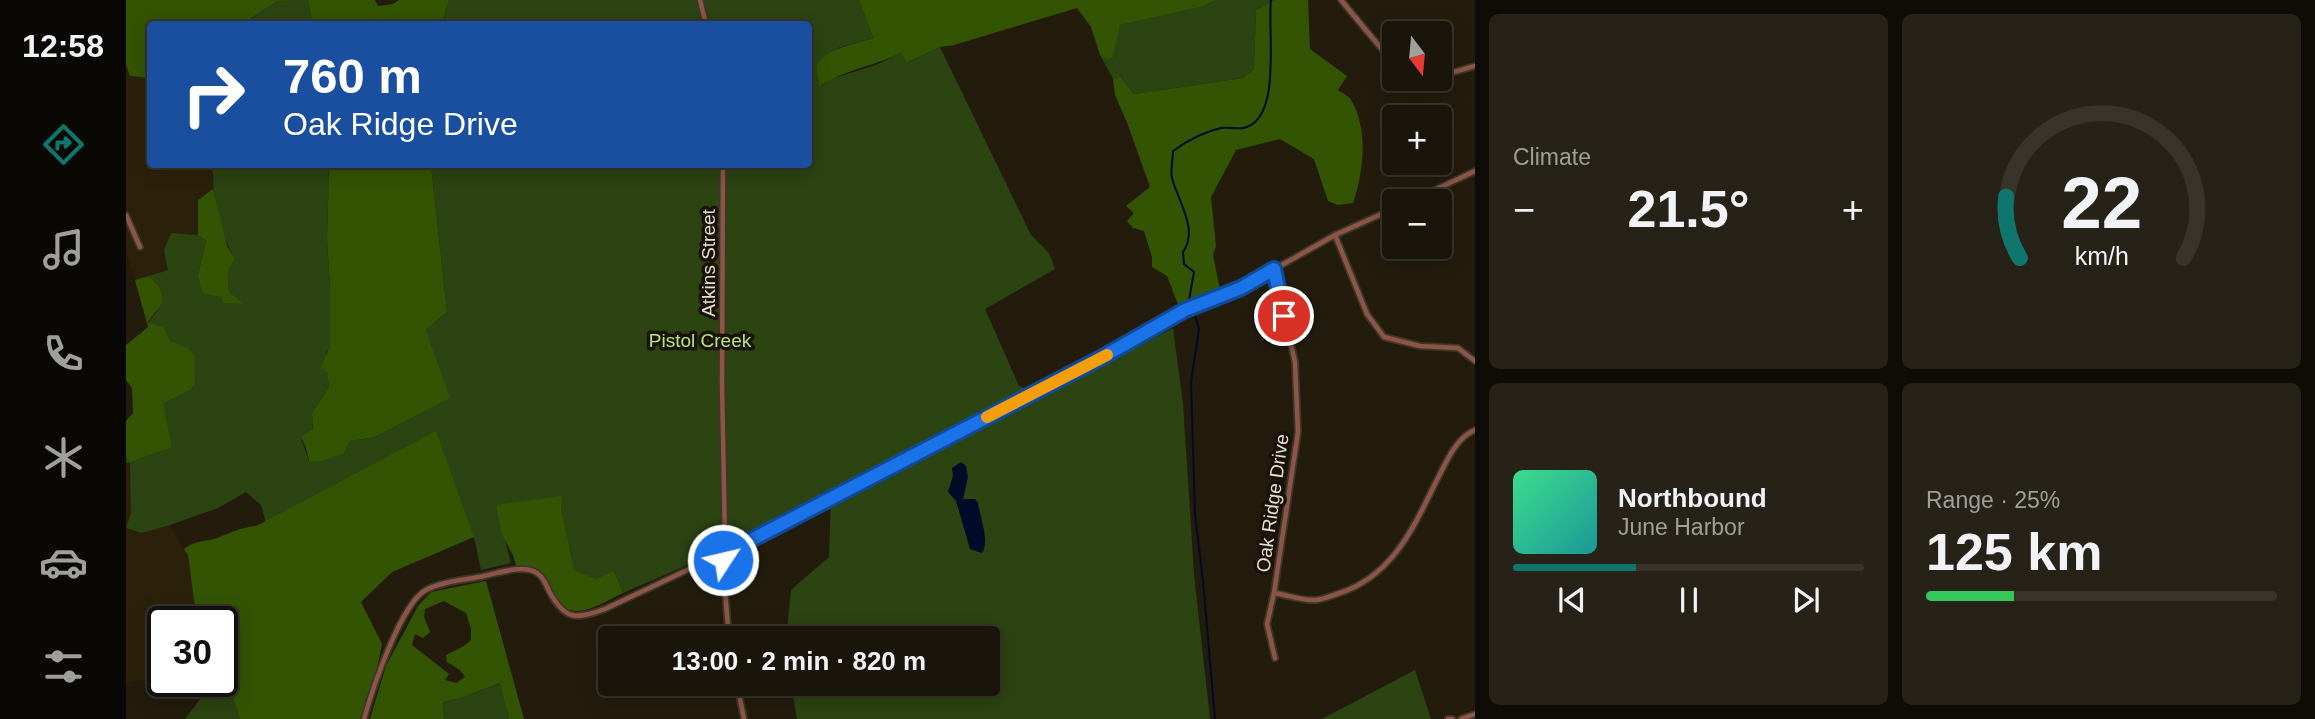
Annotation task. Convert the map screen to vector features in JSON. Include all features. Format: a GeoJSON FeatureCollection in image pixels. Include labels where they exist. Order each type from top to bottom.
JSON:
{"type":"FeatureCollection","features":[{"type":"Feature","properties":{"kind":"street"},"geometry":{"type":"LineString","coordinates":[[700,0],[705,21]]}},
{"type":"Feature","properties":{"kind":"street"},"geometry":{"type":"LineString","coordinates":[[1341,0],[1382,49]]}},
{"type":"Feature","properties":{"kind":"street"},"geometry":{"type":"LineString","coordinates":[[1452,73],[1475,66]]}},
{"type":"Feature","properties":{"kind":"street","name":"Atkins Street"},"geometry":{"type":"LineString","coordinates":[[723,168],[723,487],[728,626]]}},
{"type":"Feature","properties":{"kind":"street"},"geometry":{"type":"LineString","coordinates":[[1437,189],[1475,171]]}},
{"type":"Feature","properties":{"kind":"street"},"geometry":{"type":"LineString","coordinates":[[364,719],[376,680],[394,637],[411,604],[427,589],[514,570],[529,570],[541,577],[561,610],[571,616],[585,615],[621,603],[724,554],[1099,359],[1185,310],[1241,288],[1335,235],[1382,214]]}},
{"type":"Feature","properties":{"kind":"street"},"geometry":{"type":"LineString","coordinates":[[126,215],[140,247]]}},
{"type":"Feature","properties":{"kind":"street"},"geometry":{"type":"LineString","coordinates":[[1335,235],[1367,314],[1384,337],[1420,346],[1458,348],[1475,361]]}},
{"type":"Feature","properties":{"kind":"street","name":"Oak Ridge Drive"},"geometry":{"type":"LineString","coordinates":[[1274,269],[1295,362],[1298,432],[1267,624],[1275,658]]}},
{"type":"Feature","properties":{"kind":"street"},"geometry":{"type":"LineString","coordinates":[[1274,593],[1317,600],[1350,590],[1373,576],[1396,555],[1451,451],[1475,430]]}},
{"type":"Feature","properties":{"kind":"street"},"geometry":{"type":"LineString","coordinates":[[739,696],[744,719]]}},
{"type":"Feature","properties":{"kind":"street"},"geometry":{"type":"LineString","coordinates":[[1461,719],[1475,714]]}},
{"type":"Feature","properties":{"kind":"shaded area"},"geometry":{"type":"Polygon","coordinates":[[[126,65],[130,76],[147,78],[147,168],[211,168],[215,179],[213,189],[198,200],[198,235],[171,233],[168,271],[135,280],[126,252],[126,65]]]}},
{"type":"Feature","properties":{"kind":"shaded area"},"geometry":{"type":"Polygon","coordinates":[[[126,457],[188,555],[196,606],[147,606],[147,679],[126,683],[126,457]]]}},
{"type":"Feature","properties":{"kind":"green space"},"geometry":{"type":"Polygon","coordinates":[[[126,0],[297,0],[277,1],[247,21],[147,21],[147,78],[130,76],[126,65],[126,0]]]}},
{"type":"Feature","properties":{"kind":"green space"},"geometry":{"type":"Polygon","coordinates":[[[278,0],[307,0],[312,21],[248,21],[278,0]]]}},
{"type":"Feature","properties":{"kind":"green space"},"geometry":{"type":"Polygon","coordinates":[[[307,0],[375,0],[378,6],[393,4],[399,0],[449,0],[443,21],[312,21],[307,0]]]}},
{"type":"Feature","properties":{"kind":"green space","name":"Pistol Creek"},"geometry":{"type":"Polygon","coordinates":[[[449,0],[859,0],[873,38],[838,48],[820,87],[831,79],[876,65],[901,53],[906,63],[940,47],[1031,235],[1049,253],[1055,269],[985,309],[1019,386],[1030,390],[926,446],[929,456],[1173,328],[1183,403],[1194,574],[1210,719],[797,719],[793,696],[1000,696],[1000,626],[787,626],[791,590],[829,557],[831,495],[738,543],[623,593],[614,571],[571,604],[567,540],[561,508],[496,505],[511,563],[481,570],[474,537],[297,505],[318,719],[261,505],[246,492],[218,508],[170,525],[142,533],[126,528],[131,513],[130,463],[126,463],[126,451],[163,404],[190,390],[170,341],[147,324],[157,311],[159,286],[149,276],[168,270],[164,250],[171,233],[198,235],[206,241],[198,275],[229,292],[228,271],[235,259],[227,244],[219,217],[211,168],[329,168],[327,238],[330,348],[326,353],[329,387],[312,413],[313,429],[301,438],[309,462],[350,441],[375,437],[449,398],[426,330],[447,312],[431,168],[812,168],[812,21],[443,21],[449,0]]]}},
{"type":"Feature","properties":{"kind":"green space"},"geometry":{"type":"Polygon","coordinates":[[[859,0],[1216,0],[1205,6],[1120,25],[1113,58],[1106,59],[1100,55],[1091,27],[1077,8],[940,47],[906,63],[901,53],[838,76],[819,87],[816,66],[821,60],[842,48],[873,38],[859,0]]]}},
{"type":"Feature","properties":{"kind":"green space"},"geometry":{"type":"Polygon","coordinates":[[[1216,0],[1276,0],[1256,10],[1254,69],[1243,78],[1134,94],[1122,78],[1113,79],[1100,55],[1106,59],[1113,58],[1119,25],[1205,6],[1216,0]]]}},
{"type":"Feature","properties":{"kind":"green space"},"geometry":{"type":"Polygon","coordinates":[[[1276,0],[1308,0],[1310,49],[1347,76],[1338,90],[1351,100],[1357,112],[1362,138],[1362,165],[1353,203],[1338,205],[1328,201],[1314,159],[1280,139],[1236,150],[1211,197],[1216,246],[1213,255],[1220,290],[1179,307],[1167,276],[1152,267],[1152,257],[1144,231],[1133,228],[1127,221],[1134,213],[1126,206],[1150,187],[1115,95],[1113,79],[1121,77],[1134,94],[1243,78],[1254,69],[1256,10],[1276,0]]]}},
{"type":"Feature","properties":{"kind":"green space"},"geometry":{"type":"Polygon","coordinates":[[[329,168],[431,168],[447,312],[426,330],[450,398],[375,437],[350,441],[343,454],[309,462],[301,437],[313,429],[312,413],[329,387],[327,372],[320,368],[330,347],[327,238],[329,168]]]}},
{"type":"Feature","properties":{"kind":"green space"},"geometry":{"type":"Polygon","coordinates":[[[213,189],[227,246],[235,259],[228,271],[229,292],[244,304],[223,303],[222,297],[202,293],[198,275],[206,241],[198,235],[198,200],[213,189]]]}},
{"type":"Feature","properties":{"kind":"green space"},"geometry":{"type":"Polygon","coordinates":[[[149,276],[159,286],[163,302],[147,323],[164,327],[170,341],[188,348],[194,356],[195,383],[190,390],[163,404],[172,447],[130,462],[126,457],[126,421],[133,413],[132,388],[126,380],[126,345],[148,327],[135,280],[149,276]]]}},
{"type":"Feature","properties":{"kind":"green space"},"geometry":{"type":"Polygon","coordinates":[[[436,431],[474,537],[392,572],[361,602],[382,644],[367,719],[240,719],[232,697],[238,697],[238,606],[195,606],[188,555],[184,549],[256,526],[436,431]]]}},
{"type":"Feature","properties":{"kind":"green space"},"geometry":{"type":"Polygon","coordinates":[[[561,496],[574,571],[596,579],[614,571],[623,593],[581,611],[563,606],[538,571],[516,566],[502,535],[496,505],[561,496]]]}},
{"type":"Feature","properties":{"kind":"green space"},"geometry":{"type":"Polygon","coordinates":[[[486,581],[524,719],[509,719],[500,683],[443,702],[444,719],[370,719],[386,666],[418,606],[431,592],[486,581]],[[444,601],[425,609],[424,617],[430,632],[423,638],[415,634],[412,645],[449,674],[445,680],[456,683],[465,677],[460,670],[447,662],[446,655],[471,640],[466,613],[444,601]]]}},
{"type":"Feature","properties":{"kind":"green space"},"geometry":{"type":"Polygon","coordinates":[[[1415,670],[1431,719],[1322,719],[1415,670]]]}},
{"type":"Feature","properties":{"kind":"green space"},"geometry":{"type":"Polygon","coordinates":[[[501,683],[509,719],[444,719],[443,702],[501,683]]]}},
{"type":"Feature","properties":{"kind":"green space"},"geometry":{"type":"Polygon","coordinates":[[[202,697],[232,697],[240,719],[185,719],[202,697]]]}},
{"type":"Feature","properties":{"kind":"water"},"geometry":{"type":"Polygon","coordinates":[[[961,462],[966,466],[968,477],[963,499],[975,499],[978,503],[985,535],[982,553],[970,549],[956,501],[948,492],[953,476],[952,468],[961,462]]]}},
{"type":"Feature","properties":{"kind":"waterway"},"geometry":{"type":"LineString","coordinates":[[1189,300],[1194,272],[1184,264],[1183,252],[1189,234],[1186,215],[1172,178],[1173,151],[1208,132],[1221,128],[1243,128],[1256,122],[1264,109],[1271,72],[1271,0]]}},
{"type":"Feature","properties":{"kind":"waterway"},"geometry":{"type":"LineString","coordinates":[[1194,312],[1199,329],[1191,382],[1195,514],[1215,719]]}},
{"type":"Feature","properties":{"kind":"slow traffic"},"geometry":{"type":"LineString","coordinates":[[987,417],[1107,355]]}},
{"type":"Feature","properties":{"kind":"route"},"geometry":{"type":"LineString","coordinates":[[723,560],[724,554],[1099,359],[1185,310],[1241,288],[1274,269],[1284,316]]}}]}
